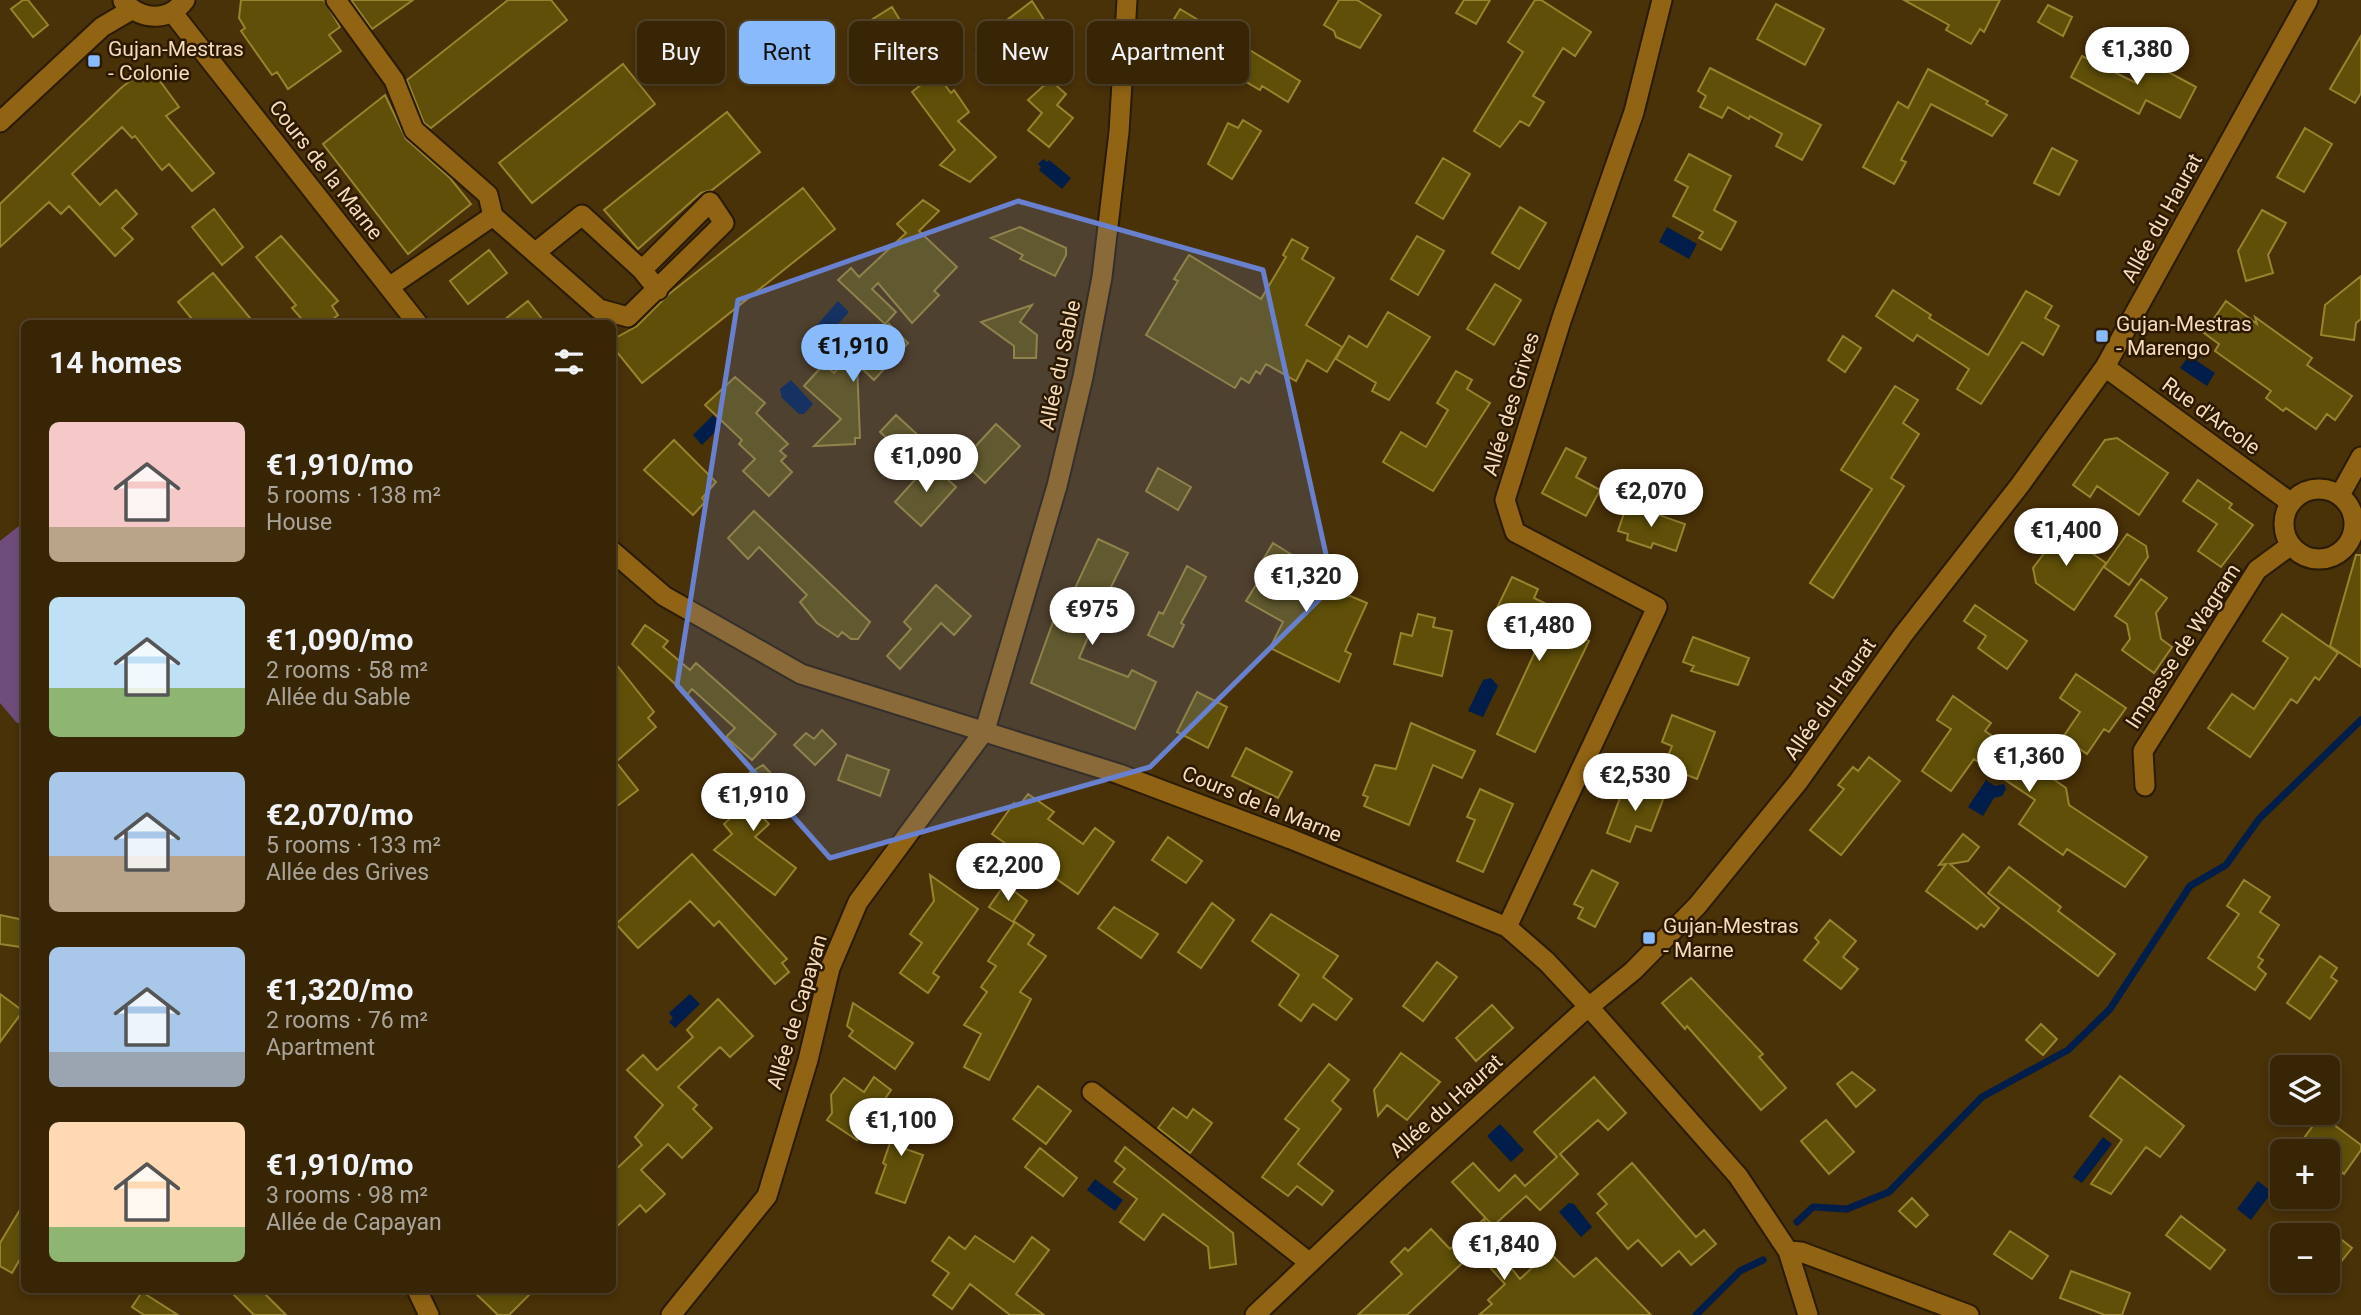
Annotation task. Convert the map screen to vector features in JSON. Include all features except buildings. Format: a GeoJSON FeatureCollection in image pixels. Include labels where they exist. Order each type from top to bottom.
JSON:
{"type":"FeatureCollection","features":[{"type":"Feature","properties":{"kind":"street"},"geometry":{"type":"LineString","coordinates":[[336,0],[394,80],[414,130],[488,195],[493,216],[599,309],[628,317],[658,290],[724,223],[710,202],[642,270]]}},
{"type":"Feature","properties":{"kind":"street","name":"Allée du Sable"},"geometry":{"type":"LineString","coordinates":[[985,730],[1057,486],[1083,377],[1102,277],[1119,132],[1127,0]]}},
{"type":"Feature","properties":{"kind":"street","name":"Allée des Grives"},"geometry":{"type":"LineString","coordinates":[[1507,927],[1657,607],[1515,532],[1505,500],[1562,318],[1634,112],[1662,0]]}},
{"type":"Feature","properties":{"kind":"street","name":"Allée du Haurat"},"geometry":{"type":"LineString","coordinates":[[1255,1315],[1589,1007],[1633,971],[1697,906],[1798,782],[1903,635],[2020,485],[2105,367],[2308,0]]}},
{"type":"Feature","properties":{"kind":"street"},"geometry":{"type":"LineString","coordinates":[[0,122],[127,5],[151,17],[178,6]]}},
{"type":"Feature","properties":{"kind":"street","name":"Cours de la Marne"},"geometry":{"type":"LineString","coordinates":[[178,6],[415,320]]}},
{"type":"Feature","properties":{"kind":"street"},"geometry":{"type":"LineString","coordinates":[[536,253],[582,215],[642,270],[658,290]]}},
{"type":"Feature","properties":{"kind":"street"},"geometry":{"type":"LineString","coordinates":[[389,287],[493,216]]}},
{"type":"Feature","properties":{"kind":"street","name":"Rue d'Arcole"},"geometry":{"type":"LineString","coordinates":[[2105,367],[2290,502]]}},
{"type":"Feature","properties":{"kind":"street"},"geometry":{"type":"LineString","coordinates":[[2340,495],[2361,457]]}},
{"type":"Feature","properties":{"kind":"street"},"geometry":{"type":"LineString","coordinates":[[2323,488],[2340,495],[2352,511],[2355,542],[2327,558],[2311,558],[2297,552],[2291,545],[2283,523],[2290,502],[2308,490],[2323,488]]}},
{"type":"Feature","properties":{"kind":"street","name":"Impasse de Wagram"},"geometry":{"type":"LineString","coordinates":[[2145,786],[2143,751],[2258,570],[2291,545]]}},
{"type":"Feature","properties":{"kind":"street","name":"Cours de la Marne"},"geometry":{"type":"LineString","coordinates":[[616,554],[664,596],[801,674],[985,730],[1180,796],[1507,927],[1547,962],[1589,1007],[1738,1177],[1788,1251],[1808,1315]]}},
{"type":"Feature","properties":{"kind":"street","name":"Allée de Capayan"},"geometry":{"type":"LineString","coordinates":[[671,1315],[767,1196],[808,1060],[830,968],[858,902],[985,730]]}},
{"type":"Feature","properties":{"kind":"street"},"geometry":{"type":"LineString","coordinates":[[1092,1092],[1310,1263]]}},
{"type":"Feature","properties":{"kind":"street"},"geometry":{"type":"LineString","coordinates":[[1788,1251],[1801,1252],[1969,1315]]}},
{"type":"Feature","properties":{"kind":"street"},"geometry":{"type":"LineString","coordinates":[[418,1293],[429,1315]]}},
{"type":"Feature","properties":{"kind":"highlighted area"},"geometry":{"type":"Polygon","coordinates":[[[1018,201],[1263,270],[1333,586],[1150,767],[830,858],[677,685],[738,300],[1018,201]]]}},
{"type":"Feature","properties":{"kind":"shaded area"},"geometry":{"type":"Polygon","coordinates":[[[21,524],[21,724],[0,703],[0,541],[21,524]]]}},
{"type":"Feature","properties":{"kind":"water"},"geometry":{"type":"Polygon","coordinates":[[[1043,159],[1047,162],[1049,160],[1071,178],[1062,189],[1039,170],[1041,167],[1038,164],[1043,159]]]}},
{"type":"Feature","properties":{"kind":"water"},"geometry":{"type":"Polygon","coordinates":[[[1667,227],[1697,244],[1689,259],[1659,242],[1667,227]]]}},
{"type":"Feature","properties":{"kind":"water"},"geometry":{"type":"Polygon","coordinates":[[[838,301],[849,312],[828,335],[817,325],[838,301]]]}},
{"type":"Feature","properties":{"kind":"water"},"geometry":{"type":"Polygon","coordinates":[[[2193,350],[2201,356],[2197,361],[2215,373],[2207,386],[2180,368],[2193,350]]]}},
{"type":"Feature","properties":{"kind":"water"},"geometry":{"type":"Polygon","coordinates":[[[791,380],[813,404],[804,414],[799,414],[782,398],[780,389],[791,380]]]}},
{"type":"Feature","properties":{"kind":"water"},"geometry":{"type":"Polygon","coordinates":[[[713,415],[722,425],[702,445],[693,435],[713,415]]]}},
{"type":"Feature","properties":{"kind":"water"},"geometry":{"type":"Polygon","coordinates":[[[1491,678],[1498,686],[1483,717],[1468,711],[1483,680],[1491,678]]]}},
{"type":"Feature","properties":{"kind":"water"},"geometry":{"type":"Polygon","coordinates":[[[1986,780],[1995,786],[2004,784],[2006,789],[2002,796],[1994,798],[1983,816],[1968,807],[1986,780]]]}},
{"type":"Feature","properties":{"kind":"water"},"geometry":{"type":"Polygon","coordinates":[[[690,994],[700,1004],[675,1028],[669,1022],[673,1018],[669,1013],[690,994]]]}},
{"type":"Feature","properties":{"kind":"water"},"geometry":{"type":"Polygon","coordinates":[[[1500,1124],[1524,1150],[1511,1162],[1487,1136],[1500,1124]]]}},
{"type":"Feature","properties":{"kind":"water"},"geometry":{"type":"Polygon","coordinates":[[[2103,1137],[2112,1144],[2082,1183],[2073,1177],[2103,1137]]]}},
{"type":"Feature","properties":{"kind":"water"},"geometry":{"type":"Polygon","coordinates":[[[1095,1179],[1123,1200],[1115,1211],[1087,1190],[1095,1179]]]}},
{"type":"Feature","properties":{"kind":"water"},"geometry":{"type":"Polygon","coordinates":[[[2258,1181],[2270,1190],[2270,1195],[2251,1220],[2237,1209],[2258,1181]]]}},
{"type":"Feature","properties":{"kind":"water"},"geometry":{"type":"Polygon","coordinates":[[[1569,1203],[1574,1204],[1592,1227],[1581,1237],[1559,1212],[1569,1203]]]}},
{"type":"Feature","properties":{"kind":"waterway"},"geometry":{"type":"LineString","coordinates":[[1797,1222],[1813,1207],[1847,1209],[1889,1192],[1982,1097],[2068,1050],[2110,1009],[2190,886],[2226,865],[2259,819],[2361,720]]}},
{"type":"Feature","properties":{"kind":"waterway"},"geometry":{"type":"LineString","coordinates":[[1696,1315],[1740,1271],[1763,1260]]}},
{"type":"Feature","properties":{"kind":"place","name":"Gujan-Mestras - Colonie"},"geometry":{"type":"Point","coordinates":[94,61]}},
{"type":"Feature","properties":{"kind":"place","name":"Gujan-Mestras - Marengo"},"geometry":{"type":"Point","coordinates":[2102,336]}},
{"type":"Feature","properties":{"kind":"place","name":"Gujan-Mestras - Marne"},"geometry":{"type":"Point","coordinates":[1649,938]}}]}
